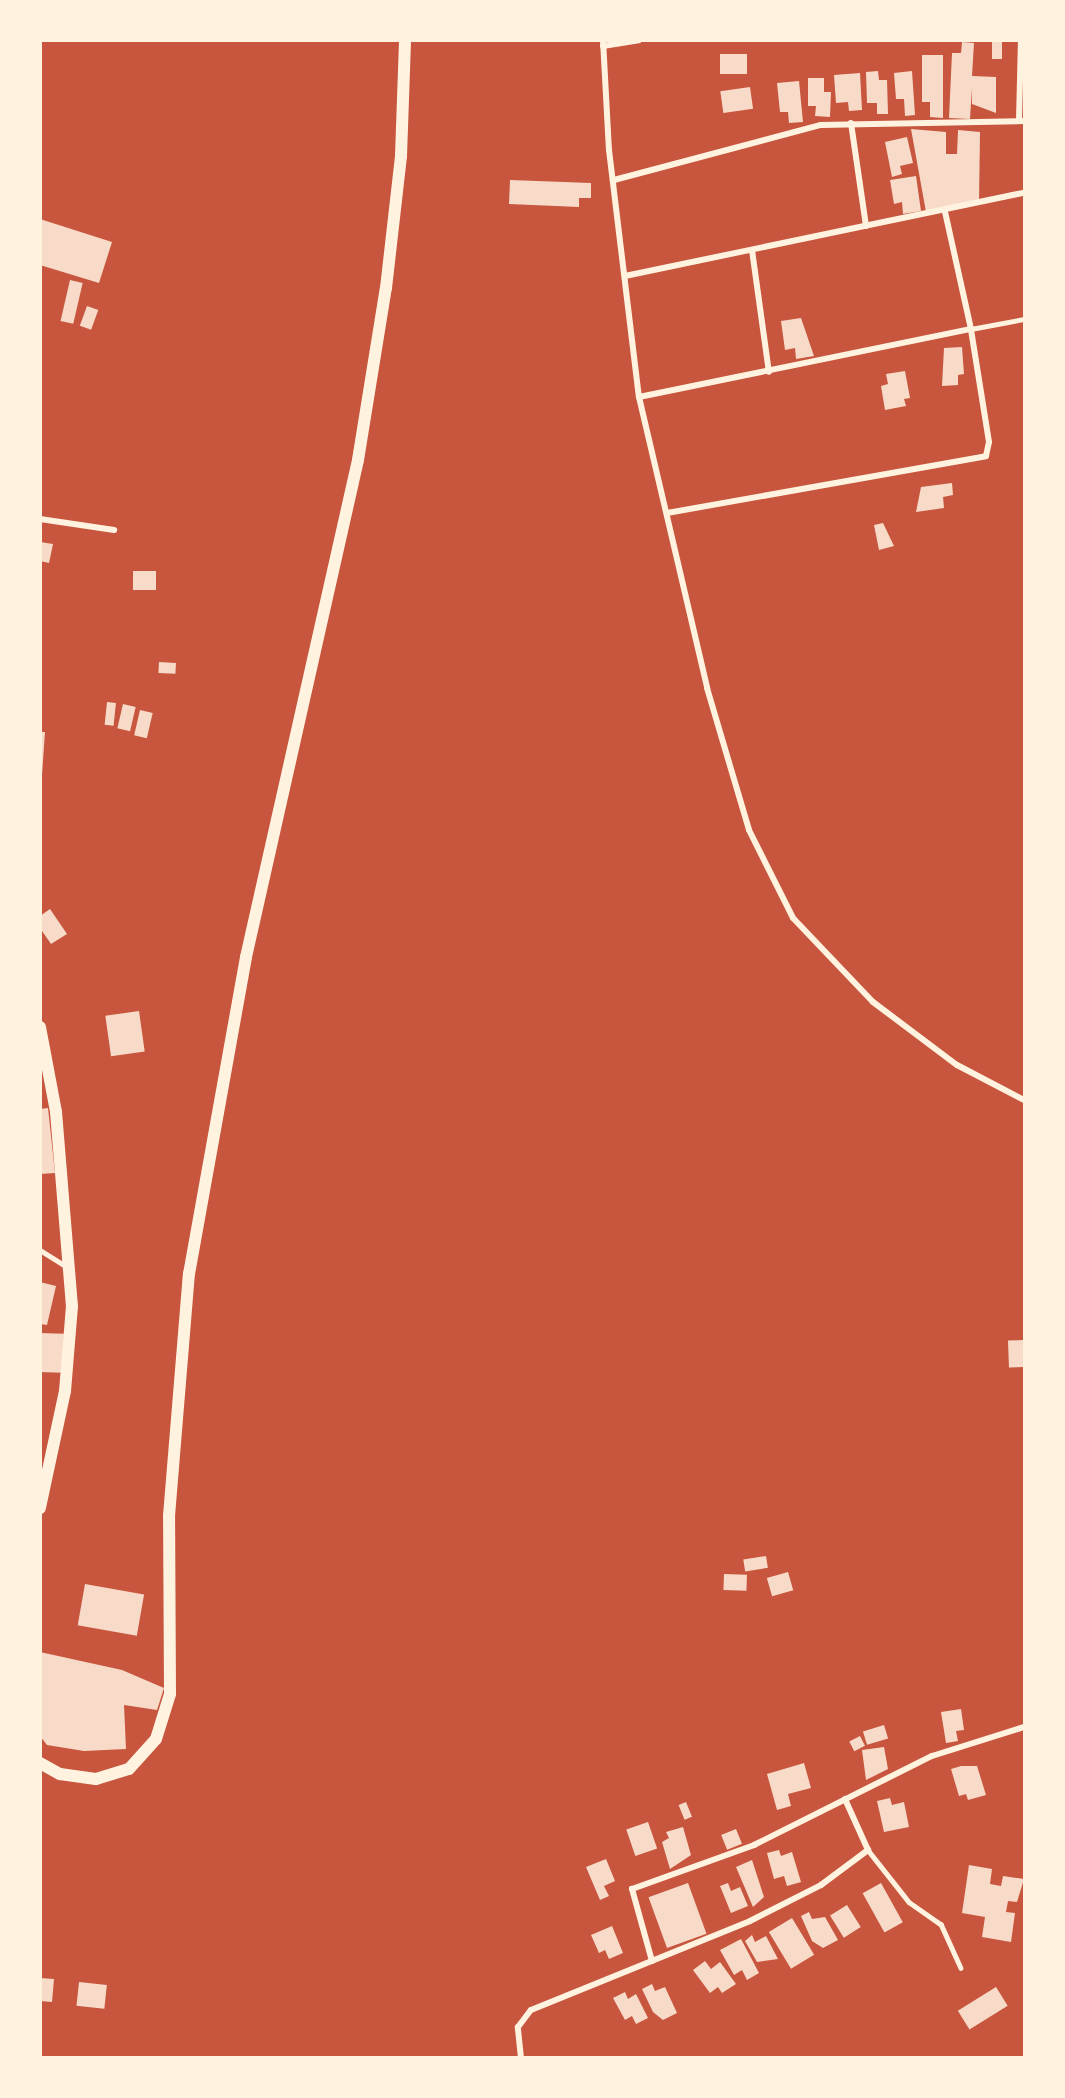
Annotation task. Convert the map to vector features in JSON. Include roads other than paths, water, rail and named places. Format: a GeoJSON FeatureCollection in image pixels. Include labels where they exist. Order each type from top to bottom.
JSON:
{"type":"FeatureCollection","features":[{"type":"Feature","properties":{"kind":"main road"},"geometry":{"type":"LineString","coordinates":[[40,1763],[60,1774],[96,1779],[129,1768],[156,1739],[168,1703],[169,1516],[189,1275],[246,957],[358,460],[389,266],[401,156],[405,40]]}},
{"type":"Feature","properties":{"kind":"main road"},"geometry":{"type":"LineString","coordinates":[[40,1027],[56,1112],[68,1268],[65,1391],[40,1508]]}},
{"type":"Feature","properties":{"kind":"street"},"geometry":{"type":"LineString","coordinates":[[639,40],[603,43],[614,180],[639,397],[707,688],[749,830],[793,918],[873,1002],[957,1065],[1024,1100]]}},
{"type":"Feature","properties":{"kind":"street"},"geometry":{"type":"LineString","coordinates":[[614,180],[749,140],[851,123],[1022,120],[1020,40]]}},
{"type":"Feature","properties":{"kind":"street"},"geometry":{"type":"LineString","coordinates":[[851,123],[866,226]]}},
{"type":"Feature","properties":{"kind":"street"},"geometry":{"type":"LineString","coordinates":[[625,276],[945,212],[1024,193]]}},
{"type":"Feature","properties":{"kind":"street"},"geometry":{"type":"LineString","coordinates":[[667,513],[986,456],[989,442],[971,329],[945,212]]}},
{"type":"Feature","properties":{"kind":"street"},"geometry":{"type":"LineString","coordinates":[[752,250],[769,372]]}},
{"type":"Feature","properties":{"kind":"street"},"geometry":{"type":"LineString","coordinates":[[639,397],[971,329]]}},
{"type":"Feature","properties":{"kind":"street"},"geometry":{"type":"LineString","coordinates":[[40,519],[114,530]]}},
{"type":"Feature","properties":{"kind":"street"},"geometry":{"type":"LineString","coordinates":[[652,1961],[632,1889],[754,1845],[932,1756],[1024,1727]]}},
{"type":"Feature","properties":{"kind":"street"},"geometry":{"type":"LineString","coordinates":[[521,2058],[518,2026],[531,2010],[652,1961],[821,1885],[868,1850],[845,1799]]}},
{"type":"Feature","properties":{"kind":"lane"},"geometry":{"type":"LineString","coordinates":[[971,329],[1024,319]]}},
{"type":"Feature","properties":{"kind":"lane"},"geometry":{"type":"LineString","coordinates":[[40,1250],[68,1268]]}},
{"type":"Feature","properties":{"kind":"lane"},"geometry":{"type":"LineString","coordinates":[[868,1850],[909,1902],[941,1924],[962,1968]]}}]}
